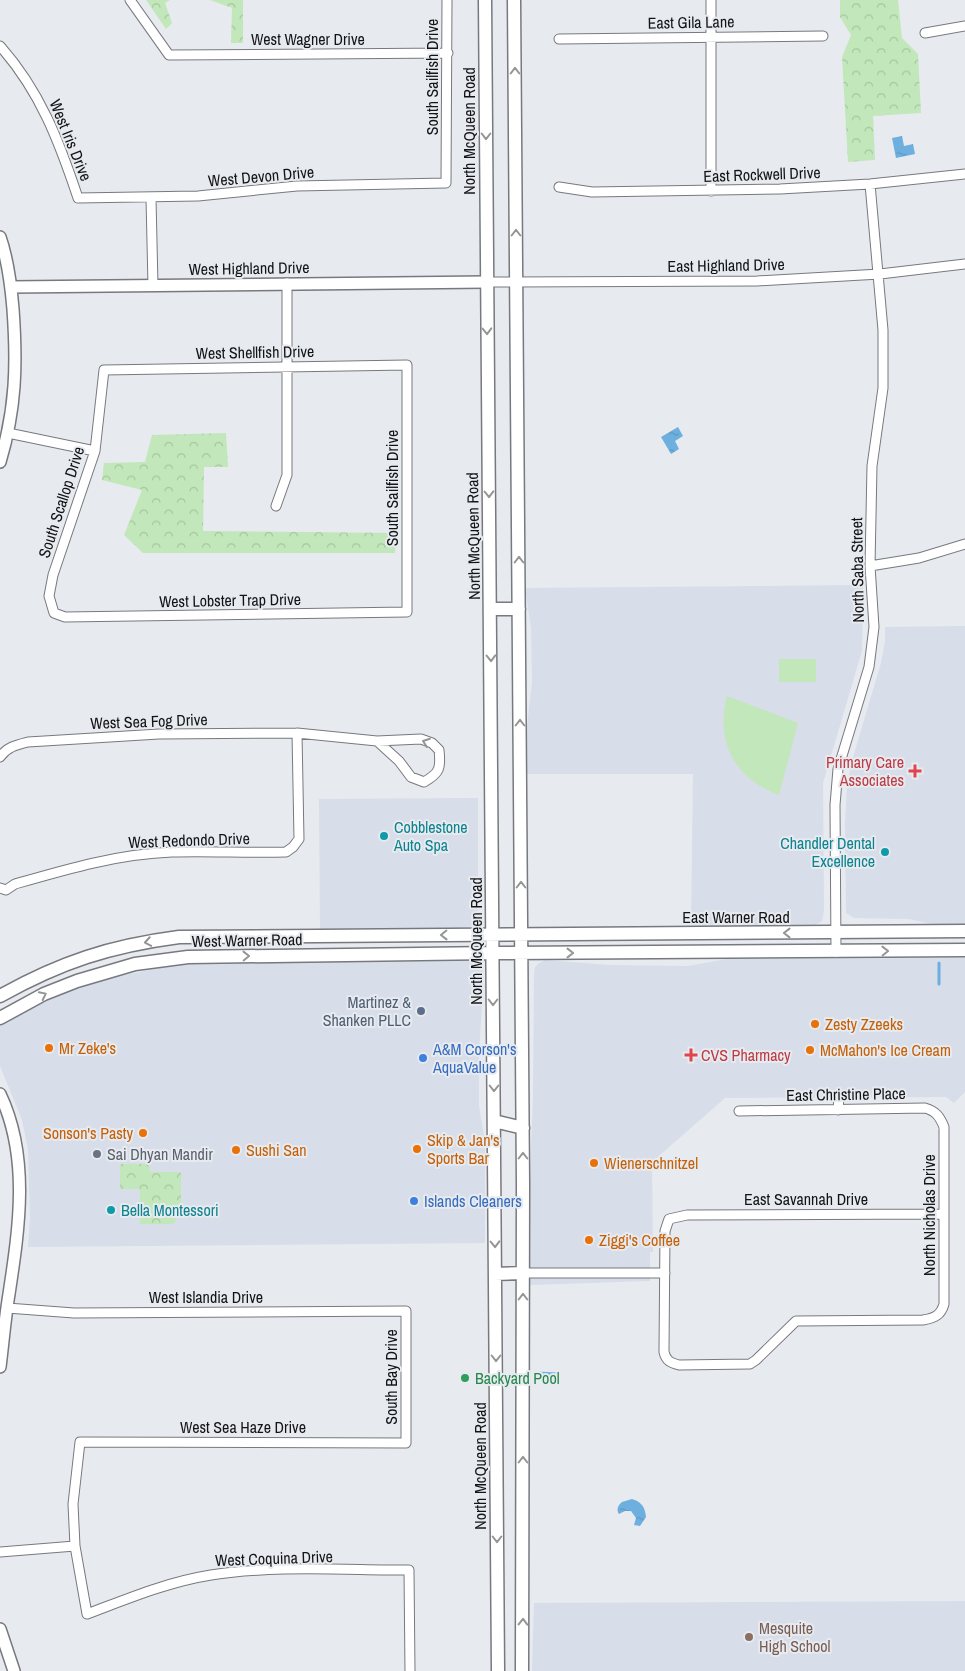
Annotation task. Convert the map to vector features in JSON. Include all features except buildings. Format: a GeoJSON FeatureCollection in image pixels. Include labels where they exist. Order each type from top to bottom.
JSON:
{"type":"FeatureCollection","features":[{"type":"Feature","properties":{"kind":"main road","name":"North McQueen Road"},"geometry":{"type":"LineString","coordinates":[[485,0],[498,1671]]}},
{"type":"Feature","properties":{"kind":"main road"},"geometry":{"type":"LineString","coordinates":[[514,0],[523,1128],[522,1671]]}},
{"type":"Feature","properties":{"kind":"main road"},"geometry":{"type":"LineString","coordinates":[[490,609],[519,609]]}},
{"type":"Feature","properties":{"kind":"main road","name":"East Warner Road"},"geometry":{"type":"LineString","coordinates":[[507,934],[965,931]]}},
{"type":"Feature","properties":{"kind":"main road","name":"West Warner Road"},"geometry":{"type":"LineString","coordinates":[[0,996],[69,962],[101,952],[179,937],[507,934]]}},
{"type":"Feature","properties":{"kind":"main road"},"geometry":{"type":"LineString","coordinates":[[196,937],[198,957]]}},
{"type":"Feature","properties":{"kind":"main road"},"geometry":{"type":"LineString","coordinates":[[521,953],[965,950]]}},
{"type":"Feature","properties":{"kind":"main road","name":"West Warner Road"},"geometry":{"type":"LineString","coordinates":[[0,1018],[44,994],[77,980],[135,964],[198,957],[521,953]]}},
{"type":"Feature","properties":{"kind":"main road"},"geometry":{"type":"LineString","coordinates":[[494,1121],[523,1128]]}},
{"type":"Feature","properties":{"kind":"main road"},"geometry":{"type":"LineString","coordinates":[[495,1274],[523,1273]]}},
{"type":"Feature","properties":{"kind":"street","name":"West Wagner Drive"},"geometry":{"type":"LineString","coordinates":[[130,0],[169,55],[448,53]]}},
{"type":"Feature","properties":{"kind":"street","name":"South Sailfish Drive"},"geometry":{"type":"LineString","coordinates":[[446,183],[447,0]]}},
{"type":"Feature","properties":{"kind":"street"},"geometry":{"type":"LineString","coordinates":[[711,0],[711,191]]}},
{"type":"Feature","properties":{"kind":"street"},"geometry":{"type":"LineString","coordinates":[[925,34],[965,26]]}},
{"type":"Feature","properties":{"kind":"street","name":"East Gila Lane"},"geometry":{"type":"LineString","coordinates":[[559,38],[823,36]]}},
{"type":"Feature","properties":{"kind":"street","name":"West Iris Drive"},"geometry":{"type":"LineString","coordinates":[[0,46],[10,57],[42,105],[64,157],[78,198]]}},
{"type":"Feature","properties":{"kind":"street","name":"East Rockwell Drive"},"geometry":{"type":"LineString","coordinates":[[559,187],[592,192],[780,190],[870,184],[965,174]]}},
{"type":"Feature","properties":{"kind":"street","name":"West Devon Drive"},"geometry":{"type":"LineString","coordinates":[[78,198],[198,196],[297,186],[446,183]]}},
{"type":"Feature","properties":{"kind":"street","name":"North Saba Street"},"geometry":{"type":"LineString","coordinates":[[836,952],[835,805],[838,769],[869,667],[874,627],[870,566],[872,466],[883,374],[883,330],[880,274],[870,184]]}},
{"type":"Feature","properties":{"kind":"street"},"geometry":{"type":"LineString","coordinates":[[151,198],[154,286]]}},
{"type":"Feature","properties":{"kind":"street"},"geometry":{"type":"LineString","coordinates":[[0,237],[11,288],[15,337],[15,389],[8,433],[0,462]]}},
{"type":"Feature","properties":{"kind":"street","name":"East Highland Drive"},"geometry":{"type":"LineString","coordinates":[[487,282],[757,280],[880,274],[965,264]]}},
{"type":"Feature","properties":{"kind":"street","name":"West Highland Drive"},"geometry":{"type":"LineString","coordinates":[[11,288],[487,282]]}},
{"type":"Feature","properties":{"kind":"street"},"geometry":{"type":"LineString","coordinates":[[276,506],[287,475],[287,284]]}},
{"type":"Feature","properties":{"kind":"street","name":"South Sailfish Drive"},"geometry":{"type":"LineString","coordinates":[[407,366],[407,612]]}},
{"type":"Feature","properties":{"kind":"street","name":"West Shellfish Drive"},"geometry":{"type":"LineString","coordinates":[[104,370],[407,366]]}},
{"type":"Feature","properties":{"kind":"street","name":"South Scallop Drive"},"geometry":{"type":"LineString","coordinates":[[54,613],[49,596],[53,575],[95,452],[104,370]]}},
{"type":"Feature","properties":{"kind":"street"},"geometry":{"type":"LineString","coordinates":[[8,433],[95,452]]}},
{"type":"Feature","properties":{"kind":"street"},"geometry":{"type":"LineString","coordinates":[[870,566],[919,558],[965,544]]}},
{"type":"Feature","properties":{"kind":"street","name":"West Lobster Trap Drive"},"geometry":{"type":"LineString","coordinates":[[54,613],[65,618],[407,612]]}},
{"type":"Feature","properties":{"kind":"street","name":"West Sea Fog Drive"},"geometry":{"type":"LineString","coordinates":[[2,754],[13,746],[47,741],[159,734],[297,733],[377,741],[421,739],[432,743],[439,750],[441,764],[435,776],[424,782],[410,777],[399,761],[377,741]]}},
{"type":"Feature","properties":{"kind":"street","name":"West Redondo Drive"},"geometry":{"type":"LineString","coordinates":[[0,888],[6,890],[15,884],[87,863],[128,856],[171,852],[286,852],[299,839],[300,831],[297,733]]}},
{"type":"Feature","properties":{"kind":"street"},"geometry":{"type":"LineString","coordinates":[[0,1094],[7,1108],[16,1141],[20,1185],[16,1247],[0,1367]]}},
{"type":"Feature","properties":{"kind":"street"},"geometry":{"type":"LineString","coordinates":[[838,1110],[839,1096]]}},
{"type":"Feature","properties":{"kind":"street","name":"East Christine Place"},"geometry":{"type":"LineString","coordinates":[[739,1111],[925,1108],[936,1113],[944,1127]]}},
{"type":"Feature","properties":{"kind":"street","name":"North Nicholas Drive"},"geometry":{"type":"LineString","coordinates":[[665,1273],[664,1352],[666,1359],[679,1365],[743,1365],[756,1360],[796,1322],[923,1320],[933,1318],[942,1313],[944,1304],[944,1127]]}},
{"type":"Feature","properties":{"kind":"street","name":"East Savannah Drive"},"geometry":{"type":"LineString","coordinates":[[665,1273],[664,1231],[669,1219],[687,1215],[943,1214]]}},
{"type":"Feature","properties":{"kind":"street"},"geometry":{"type":"LineString","coordinates":[[523,1273],[665,1273]]}},
{"type":"Feature","properties":{"kind":"street","name":"West Islandia Drive"},"geometry":{"type":"LineString","coordinates":[[7,1308],[74,1313],[406,1311]]}},
{"type":"Feature","properties":{"kind":"street","name":"South Bay Drive"},"geometry":{"type":"LineString","coordinates":[[406,1311],[406,1443]]}},
{"type":"Feature","properties":{"kind":"street","name":"West Sea Haze Drive"},"geometry":{"type":"LineString","coordinates":[[75,1546],[74,1504],[80,1442],[406,1443]]}},
{"type":"Feature","properties":{"kind":"street"},"geometry":{"type":"LineString","coordinates":[[0,1552],[75,1546]]}},
{"type":"Feature","properties":{"kind":"street","name":"West Coquina Drive"},"geometry":{"type":"LineString","coordinates":[[75,1546],[87,1614],[162,1586],[211,1575],[263,1570],[410,1570],[410,1671]]}},
{"type":"Feature","properties":{"kind":"street"},"geometry":{"type":"LineString","coordinates":[[0,1629],[14,1671]]}},
{"type":"Feature","properties":{"kind":"shaded area"},"geometry":{"type":"Polygon","coordinates":[[[863,585],[862,651],[823,783],[824,911],[822,921],[819,923],[815,925],[691,925],[693,774],[526,774],[526,734],[532,682],[531,628],[525,588],[863,585]]]}},
{"type":"Feature","properties":{"kind":"shaded area"},"geometry":{"type":"Polygon","coordinates":[[[965,626],[965,925],[936,925],[909,919],[854,918],[846,913],[845,823],[847,784],[881,663],[885,641],[885,627],[965,626]]]}},
{"type":"Feature","properties":{"kind":"shaded area"},"geometry":{"type":"Polygon","coordinates":[[[478,798],[478,915],[472,926],[461,928],[320,929],[319,799],[478,798]]]}},
{"type":"Feature","properties":{"kind":"shaded area"},"geometry":{"type":"Polygon","coordinates":[[[965,958],[965,1092],[954,1103],[946,1097],[725,1098],[652,1162],[653,1252],[650,1252],[650,1281],[530,1285],[534,976],[535,967],[538,964],[545,960],[609,965],[688,966],[726,959],[965,958]]]}},
{"type":"Feature","properties":{"kind":"shaded area"},"geometry":{"type":"Polygon","coordinates":[[[469,961],[476,963],[482,968],[484,973],[479,1052],[479,1106],[485,1142],[485,1243],[28,1247],[30,1218],[28,1149],[22,1120],[0,1066],[0,1026],[11,1018],[59,995],[96,981],[174,965],[210,963],[469,961]]]}},
{"type":"Feature","properties":{"kind":"shaded area","name":"Mesquite High School"},"geometry":{"type":"Polygon","coordinates":[[[965,1601],[965,1671],[532,1671],[534,1603],[965,1601]]]}},
{"type":"Feature","properties":{"kind":"green space"},"geometry":{"type":"Polygon","coordinates":[[[146,0],[170,0],[165,3],[172,23],[166,29],[146,0]]]}},
{"type":"Feature","properties":{"kind":"green space"},"geometry":{"type":"Polygon","coordinates":[[[210,0],[243,0],[243,43],[231,43],[232,8],[210,0]]]}},
{"type":"Feature","properties":{"kind":"green space"},"geometry":{"type":"Polygon","coordinates":[[[840,0],[898,0],[902,38],[918,54],[921,113],[873,116],[875,160],[848,162],[842,57],[851,35],[840,17],[840,0]]]}},
{"type":"Feature","properties":{"kind":"green space"},"geometry":{"type":"Polygon","coordinates":[[[226,433],[228,467],[204,467],[203,531],[396,533],[395,553],[143,553],[124,535],[142,490],[102,480],[104,463],[145,462],[152,435],[226,433]]]}},
{"type":"Feature","properties":{"kind":"green space"},"geometry":{"type":"Polygon","coordinates":[[[779,659],[816,659],[816,682],[779,682],[779,659]]]}},
{"type":"Feature","properties":{"kind":"green space"},"geometry":{"type":"Polygon","coordinates":[[[727,696],[798,723],[779,795],[751,779],[740,769],[732,757],[724,729],[727,696]]]}},
{"type":"Feature","properties":{"kind":"green space"},"geometry":{"type":"Polygon","coordinates":[[[120,1164],[149,1164],[150,1172],[181,1172],[181,1215],[179,1214],[173,1224],[140,1224],[140,1189],[120,1189],[120,1164]]]}},
{"type":"Feature","properties":{"kind":"water"},"geometry":{"type":"Polygon","coordinates":[[[902,136],[904,146],[913,144],[915,154],[896,158],[892,138],[902,136]]]}},
{"type":"Feature","properties":{"kind":"water"},"geometry":{"type":"Polygon","coordinates":[[[678,427],[683,436],[675,441],[679,449],[671,454],[661,437],[678,427]]]}},
{"type":"Feature","properties":{"kind":"water"},"geometry":{"type":"Polygon","coordinates":[[[632,1499],[641,1503],[645,1510],[646,1517],[640,1526],[634,1525],[636,1518],[631,1511],[619,1514],[618,1512],[622,1502],[632,1499]]]}},
{"type":"Feature","properties":{"kind":"waterway"},"geometry":{"type":"LineString","coordinates":[[939,963],[939,984]]}},
{"type":"Feature","properties":{"kind":"waterway"},"geometry":{"type":"LineString","coordinates":[[536,1373],[557,1374]]}},
{"type":"Feature","properties":{"kind":"place","name":"Primary Care Associates"},"geometry":{"type":"Point","coordinates":[915,771]}},
{"type":"Feature","properties":{"kind":"place","name":"Cobblestone Auto Spa"},"geometry":{"type":"Point","coordinates":[384,836]}},
{"type":"Feature","properties":{"kind":"place","name":"Chandler Dental Excellence"},"geometry":{"type":"Point","coordinates":[885,852]}},
{"type":"Feature","properties":{"kind":"place","name":"Martinez & Shanken PLLC"},"geometry":{"type":"Point","coordinates":[421,1011]}},
{"type":"Feature","properties":{"kind":"place","name":"Zesty Zzeeks"},"geometry":{"type":"Point","coordinates":[815,1024]}},
{"type":"Feature","properties":{"kind":"place","name":"Mr Zeke's"},"geometry":{"type":"Point","coordinates":[49,1048]}},
{"type":"Feature","properties":{"kind":"place","name":"McMahon's Ice Cream"},"geometry":{"type":"Point","coordinates":[810,1050]}},
{"type":"Feature","properties":{"kind":"place","name":"CVS Pharmacy"},"geometry":{"type":"Point","coordinates":[691,1055]}},
{"type":"Feature","properties":{"kind":"place","name":"A&M Corson's AquaValue"},"geometry":{"type":"Point","coordinates":[423,1058]}},
{"type":"Feature","properties":{"kind":"place","name":"Sonson's Pasty"},"geometry":{"type":"Point","coordinates":[143,1133]}},
{"type":"Feature","properties":{"kind":"place","name":"Skip & Jan's Sports Bar"},"geometry":{"type":"Point","coordinates":[417,1149]}},
{"type":"Feature","properties":{"kind":"place","name":"Sushi San"},"geometry":{"type":"Point","coordinates":[236,1150]}},
{"type":"Feature","properties":{"kind":"place","name":"Sai Dhyan Mandir"},"geometry":{"type":"Point","coordinates":[97,1154]}},
{"type":"Feature","properties":{"kind":"place","name":"Wienerschnitzel"},"geometry":{"type":"Point","coordinates":[594,1163]}},
{"type":"Feature","properties":{"kind":"place","name":"Islands Cleaners"},"geometry":{"type":"Point","coordinates":[414,1201]}},
{"type":"Feature","properties":{"kind":"place","name":"Bella Montessori"},"geometry":{"type":"Point","coordinates":[111,1210]}},
{"type":"Feature","properties":{"kind":"place","name":"Ziggi's Coffee"},"geometry":{"type":"Point","coordinates":[589,1240]}},
{"type":"Feature","properties":{"kind":"place","name":"Backyard Pool"},"geometry":{"type":"Point","coordinates":[465,1378]}},
{"type":"Feature","properties":{"kind":"place","name":"Mesquite High School"},"geometry":{"type":"Point","coordinates":[749,1637]}}]}
